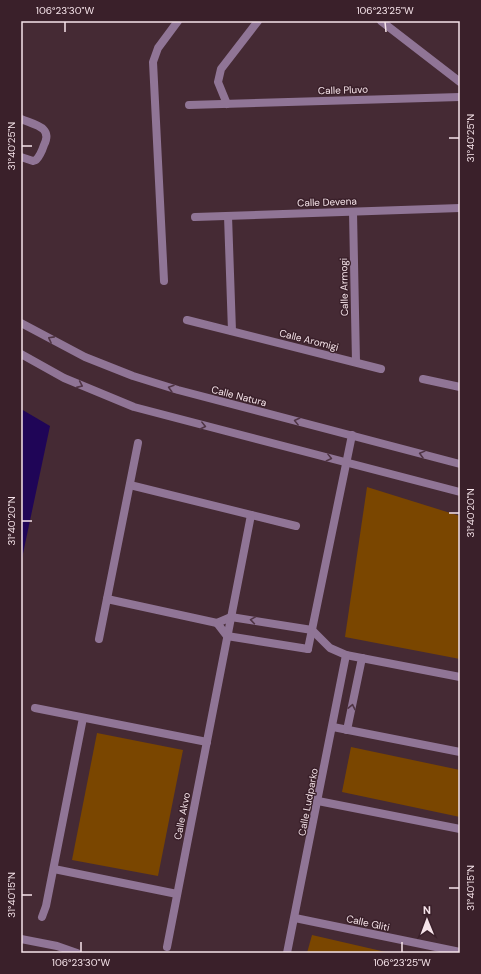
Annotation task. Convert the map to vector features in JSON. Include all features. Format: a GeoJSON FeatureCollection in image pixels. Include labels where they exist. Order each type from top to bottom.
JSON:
{"type":"FeatureCollection","features":[{"type":"Feature","properties":{"kind":"street"},"geometry":{"type":"LineString","coordinates":[[164,281],[153,62],[158,48],[178,21]]}},
{"type":"Feature","properties":{"kind":"street"},"geometry":{"type":"LineString","coordinates":[[227,104],[218,82],[222,69],[258,21]]}},
{"type":"Feature","properties":{"kind":"street"},"geometry":{"type":"LineString","coordinates":[[381,21],[460,82]]}},
{"type":"Feature","properties":{"kind":"street","name":"Calle Pluvo"},"geometry":{"type":"LineString","coordinates":[[189,105],[460,97]]}},
{"type":"Feature","properties":{"kind":"street"},"geometry":{"type":"LineString","coordinates":[[21,119],[44,130],[47,135],[47,139],[36,160],[33,161],[21,157]]}},
{"type":"Feature","properties":{"kind":"street","name":"Calle Devena"},"geometry":{"type":"LineString","coordinates":[[195,217],[460,208]]}},
{"type":"Feature","properties":{"kind":"street","name":"Calle Armogi"},"geometry":{"type":"LineString","coordinates":[[353,212],[356,362]]}},
{"type":"Feature","properties":{"kind":"street"},"geometry":{"type":"LineString","coordinates":[[228,216],[232,331]]}},
{"type":"Feature","properties":{"kind":"street","name":"Calle Aromigi"},"geometry":{"type":"LineString","coordinates":[[187,320],[381,369]]}},
{"type":"Feature","properties":{"kind":"street","name":"Calle Natura"},"geometry":{"type":"LineString","coordinates":[[21,323],[85,357],[133,376],[178,390],[460,464]]}},
{"type":"Feature","properties":{"kind":"street"},"geometry":{"type":"LineString","coordinates":[[21,354],[64,378],[134,407],[460,492]]}},
{"type":"Feature","properties":{"kind":"street"},"geometry":{"type":"LineString","coordinates":[[423,379],[460,388]]}},
{"type":"Feature","properties":{"kind":"street"},"geometry":{"type":"LineString","coordinates":[[308,649],[352,435]]}},
{"type":"Feature","properties":{"kind":"street"},"geometry":{"type":"LineString","coordinates":[[98,639],[138,443]]}},
{"type":"Feature","properties":{"kind":"street"},"geometry":{"type":"LineString","coordinates":[[130,485],[296,526]]}},
{"type":"Feature","properties":{"kind":"street","name":"Calle Akvo"},"geometry":{"type":"LineString","coordinates":[[167,947],[228,636],[250,515]]}},
{"type":"Feature","properties":{"kind":"street"},"geometry":{"type":"LineString","coordinates":[[107,599],[217,623],[231,617],[312,630],[330,648],[346,655],[460,677]]}},
{"type":"Feature","properties":{"kind":"street"},"geometry":{"type":"LineString","coordinates":[[217,623],[228,636],[308,649],[322,640]]}},
{"type":"Feature","properties":{"kind":"street","name":"Calle Ludparko"},"geometry":{"type":"LineString","coordinates":[[288,953],[346,655]]}},
{"type":"Feature","properties":{"kind":"street"},"geometry":{"type":"LineString","coordinates":[[347,730],[362,658]]}},
{"type":"Feature","properties":{"kind":"street"},"geometry":{"type":"LineString","coordinates":[[35,708],[207,742]]}},
{"type":"Feature","properties":{"kind":"street"},"geometry":{"type":"LineString","coordinates":[[42,917],[46,906],[54,869],[83,718]]}},
{"type":"Feature","properties":{"kind":"street"},"geometry":{"type":"LineString","coordinates":[[333,727],[460,752]]}},
{"type":"Feature","properties":{"kind":"street"},"geometry":{"type":"LineString","coordinates":[[318,801],[460,829]]}},
{"type":"Feature","properties":{"kind":"street"},"geometry":{"type":"LineString","coordinates":[[54,869],[177,894]]}},
{"type":"Feature","properties":{"kind":"street","name":"Calle Gliti"},"geometry":{"type":"LineString","coordinates":[[295,918],[460,952]]}},
{"type":"Feature","properties":{"kind":"street"},"geometry":{"type":"LineString","coordinates":[[21,939],[57,946],[77,953]]}},
{"type":"Feature","properties":{"kind":"shaded area"},"geometry":{"type":"Polygon","coordinates":[[[21,409],[50,426],[21,563],[21,409]]]}},
{"type":"Feature","properties":{"kind":"shaded area"},"geometry":{"type":"Polygon","coordinates":[[[367,487],[460,516],[460,659],[345,637],[367,487]]]}},
{"type":"Feature","properties":{"kind":"shaded area"},"geometry":{"type":"Polygon","coordinates":[[[97,733],[183,750],[158,876],[72,860],[97,733]]]}},
{"type":"Feature","properties":{"kind":"shaded area"},"geometry":{"type":"Polygon","coordinates":[[[351,747],[460,770],[460,817],[342,792],[351,747]]]}},
{"type":"Feature","properties":{"kind":"shaded area"},"geometry":{"type":"Polygon","coordinates":[[[312,935],[390,953],[307,953],[312,935]]]}}]}
